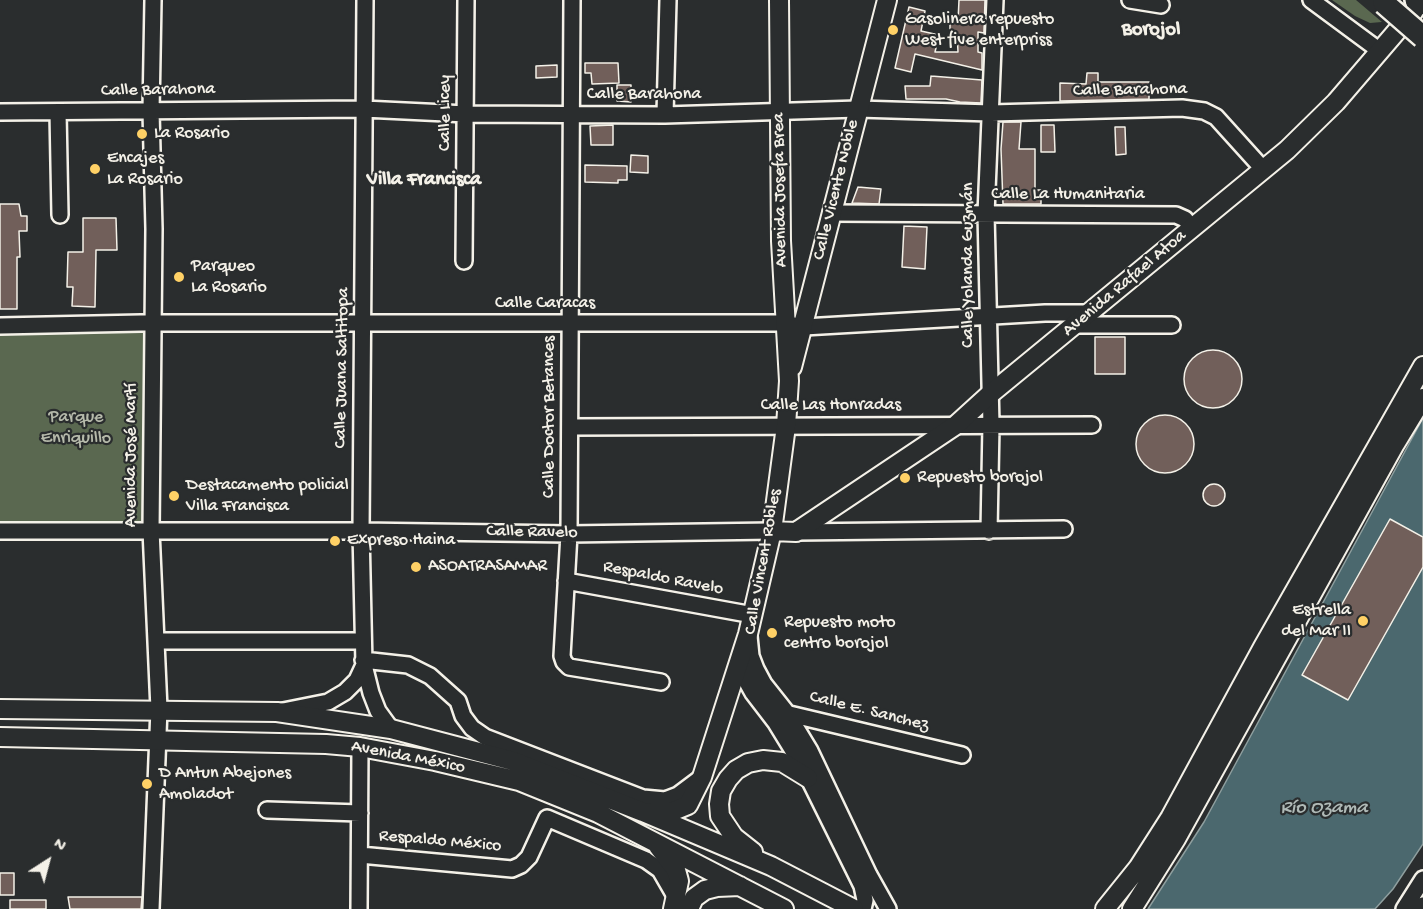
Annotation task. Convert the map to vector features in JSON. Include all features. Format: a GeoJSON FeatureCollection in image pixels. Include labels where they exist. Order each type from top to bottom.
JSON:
{"type":"FeatureCollection","features":[{"type":"Feature","properties":{"kind":"highway"},"geometry":{"type":"LineString","coordinates":[[1382,2],[1423,37]]}},
{"type":"Feature","properties":{"kind":"main road","name":"Avenida Josefa Brea"},"geometry":{"type":"LineString","coordinates":[[779,0],[781,241],[789,381]]}},
{"type":"Feature","properties":{"kind":"main road","name":"Calle Vicente Noble"},"geometry":{"type":"LineString","coordinates":[[789,381],[887,0]]}},
{"type":"Feature","properties":{"kind":"main road","name":"Avenida Rafael Atoa"},"geometry":{"type":"LineString","coordinates":[[796,532],[956,425],[989,395],[1287,150],[1336,102],[1419,1]]}},
{"type":"Feature","properties":{"kind":"main road"},"geometry":{"type":"LineString","coordinates":[[1105,909],[1138,868],[1170,818],[1263,647],[1423,366]]}},
{"type":"Feature","properties":{"kind":"main road","name":"Calle Vincent Robles"},"geometry":{"type":"LineString","coordinates":[[748,634],[772,531],[786,426],[789,381]]}},
{"type":"Feature","properties":{"kind":"main road"},"geometry":{"type":"LineString","coordinates":[[1132,909],[1176,839],[1389,454],[1423,398]]}},
{"type":"Feature","properties":{"kind":"main road","name":"Calle Ravelo"},"geometry":{"type":"LineString","coordinates":[[772,531],[796,532]]}},
{"type":"Feature","properties":{"kind":"main road","name":"Avenida México"},"geometry":{"type":"LineString","coordinates":[[643,812],[671,812],[688,805],[702,777],[748,634]]}},
{"type":"Feature","properties":{"kind":"main road","name":"Avenida México"},"geometry":{"type":"LineString","coordinates":[[0,709],[277,712],[392,729],[513,761],[771,866],[854,909]]}},
{"type":"Feature","properties":{"kind":"main road","name":"Avenida México"},"geometry":{"type":"LineString","coordinates":[[0,737],[326,744],[360,747],[435,761],[519,781],[598,813],[784,909]]}},
{"type":"Feature","properties":{"kind":"main road"},"geometry":{"type":"LineString","coordinates":[[771,866],[734,837],[720,816],[721,791],[736,770],[763,760],[782,762],[808,778]]}},
{"type":"Feature","properties":{"kind":"main road"},"geometry":{"type":"LineString","coordinates":[[656,842],[676,870],[680,881],[674,903]]}},
{"type":"Feature","properties":{"kind":"main road"},"geometry":{"type":"LineString","coordinates":[[689,909],[694,898],[705,890],[717,886],[741,886]]}},
{"type":"Feature","properties":{"kind":"street","name":"Avenida José Martí"},"geometry":{"type":"LineString","coordinates":[[151,909],[159,740],[151,530],[154,229],[151,111],[153,0]]}},
{"type":"Feature","properties":{"kind":"street","name":"Calle Juana Saltitopa"},"geometry":{"type":"LineString","coordinates":[[365,0],[361,531],[363,641],[364,662],[371,693],[378,711],[392,729]]}},
{"type":"Feature","properties":{"kind":"street","name":"Calle Licey"},"geometry":{"type":"LineString","coordinates":[[464,261],[466,0]]}},
{"type":"Feature","properties":{"kind":"street","name":"Calle Doctor Betances"},"geometry":{"type":"LineString","coordinates":[[572,0],[569,534],[562,656],[569,667],[661,682]]}},
{"type":"Feature","properties":{"kind":"street"},"geometry":{"type":"LineString","coordinates":[[665,115],[668,0]]}},
{"type":"Feature","properties":{"kind":"street","name":"Calle Yolanda Guzmán"},"geometry":{"type":"LineString","coordinates":[[989,531],[991,425],[987,317],[987,214],[995,0]]}},
{"type":"Feature","properties":{"kind":"street"},"geometry":{"type":"LineString","coordinates":[[1130,0],[1161,5]]}},
{"type":"Feature","properties":{"kind":"street"},"geometry":{"type":"LineString","coordinates":[[1311,0],[1380,51]]}},
{"type":"Feature","properties":{"kind":"street","name":"Calle Barahona"},"geometry":{"type":"LineString","coordinates":[[0,112],[364,109],[466,114],[665,115],[858,109],[991,113],[1182,108],[1204,111],[1216,117],[1263,170]]}},
{"type":"Feature","properties":{"kind":"street"},"geometry":{"type":"LineString","coordinates":[[58,112],[60,216]]}},
{"type":"Feature","properties":{"kind":"street","name":"Calle La Humanitaria"},"geometry":{"type":"LineString","coordinates":[[831,213],[1176,215],[1185,219],[1192,228]]}},
{"type":"Feature","properties":{"kind":"street","name":"Calle Caracas"},"geometry":{"type":"LineString","coordinates":[[0,326],[152,323],[784,323],[804,327],[1045,313],[1089,313]]}},
{"type":"Feature","properties":{"kind":"street"},"geometry":{"type":"LineString","coordinates":[[1074,325],[1172,325]]}},
{"type":"Feature","properties":{"kind":"street","name":"Calle Las Honradas"},"geometry":{"type":"LineString","coordinates":[[570,427],[1092,425]]}},
{"type":"Feature","properties":{"kind":"street","name":"Calle Ravelo"},"geometry":{"type":"LineString","coordinates":[[796,532],[1064,529]]}},
{"type":"Feature","properties":{"kind":"street","name":"Calle Ravelo"},"geometry":{"type":"LineString","coordinates":[[0,531],[361,531],[569,534],[772,531]]}},
{"type":"Feature","properties":{"kind":"street","name":"Respaldo Ravelo"},"geometry":{"type":"LineString","coordinates":[[567,581],[753,615]]}},
{"type":"Feature","properties":{"kind":"street","name":"Calle Vincent Robles"},"geometry":{"type":"LineString","coordinates":[[748,634],[751,656],[756,669],[764,684],[788,712],[810,751],[888,909]]}},
{"type":"Feature","properties":{"kind":"street"},"geometry":{"type":"LineString","coordinates":[[156,641],[363,641]]}},
{"type":"Feature","properties":{"kind":"street"},"geometry":{"type":"LineString","coordinates":[[277,712],[328,702],[345,692],[357,680],[364,662],[408,664],[430,676],[458,701],[472,728],[485,737],[643,798],[665,800],[678,795],[702,777]]}},
{"type":"Feature","properties":{"kind":"street"},"geometry":{"type":"LineString","coordinates":[[740,663],[743,675],[808,778],[861,886],[865,900],[862,909]]}},
{"type":"Feature","properties":{"kind":"street","name":"Calle E. Sanchez"},"geometry":{"type":"LineString","coordinates":[[766,710],[788,712],[962,755]]}},
{"type":"Feature","properties":{"kind":"street"},"geometry":{"type":"LineString","coordinates":[[359,909],[360,747]]}},
{"type":"Feature","properties":{"kind":"street"},"geometry":{"type":"LineString","coordinates":[[267,810],[360,813]]}},
{"type":"Feature","properties":{"kind":"street","name":"Respaldo México"},"geometry":{"type":"LineString","coordinates":[[360,855],[512,869],[522,866],[529,857],[547,818],[646,860],[660,870],[674,903]]}},
{"type":"Feature","properties":{"kind":"street"},"geometry":{"type":"LineString","coordinates":[[1404,909],[1423,879]]}},
{"type":"Feature","properties":{"kind":"street"},"geometry":{"type":"LineString","coordinates":[[1420,909],[1423,905]]}},
{"type":"Feature","properties":{"kind":"green space"},"geometry":{"type":"Polygon","coordinates":[[[1332,0],[1356,0],[1382,22],[1370,23],[1332,0]]]}},
{"type":"Feature","properties":{"kind":"green space","name":"Parque Enriquillo"},"geometry":{"type":"Polygon","coordinates":[[[152,323],[151,530],[0,531],[0,326],[152,323]]]}},
{"type":"Feature","properties":{"kind":"water","name":"Río Ozama"},"geometry":{"type":"Polygon","coordinates":[[[1423,418],[1423,844],[1393,889],[1375,909],[1148,909],[1204,822],[1423,418]]]}},
{"type":"Feature","properties":{"kind":"building"},"geometry":{"type":"Polygon","coordinates":[[[959,0],[985,0],[984,33],[978,32],[978,52],[982,53],[982,70],[915,54],[911,72],[895,68],[909,7],[925,11],[921,31],[939,35],[935,52],[958,52],[957,32],[950,31],[950,21],[958,21],[959,0]]]}},
{"type":"Feature","properties":{"kind":"building"},"geometry":{"type":"Polygon","coordinates":[[[585,63],[618,63],[619,83],[592,84],[591,73],[585,73],[585,63]]]}},
{"type":"Feature","properties":{"kind":"building"},"geometry":{"type":"Polygon","coordinates":[[[557,65],[557,77],[536,78],[536,66],[557,65]]]}},
{"type":"Feature","properties":{"kind":"building"},"geometry":{"type":"Polygon","coordinates":[[[1087,73],[1098,73],[1098,82],[1149,82],[1149,99],[1060,101],[1060,83],[1086,84],[1087,73]]]}},
{"type":"Feature","properties":{"kind":"building"},"geometry":{"type":"Polygon","coordinates":[[[931,76],[982,80],[981,103],[946,99],[906,99],[905,86],[930,86],[931,76]]]}},
{"type":"Feature","properties":{"kind":"building"},"geometry":{"type":"Polygon","coordinates":[[[617,85],[631,85],[631,102],[617,101],[617,85]]]}},
{"type":"Feature","properties":{"kind":"building"},"geometry":{"type":"Polygon","coordinates":[[[1003,122],[1021,122],[1019,149],[1035,149],[1035,190],[1041,190],[1041,204],[1003,204],[1001,149],[1003,122]]]}},
{"type":"Feature","properties":{"kind":"building"},"geometry":{"type":"Polygon","coordinates":[[[613,125],[613,145],[591,145],[590,126],[613,125]]]}},
{"type":"Feature","properties":{"kind":"building"},"geometry":{"type":"Polygon","coordinates":[[[1041,125],[1054,125],[1055,152],[1041,152],[1041,125]]]}},
{"type":"Feature","properties":{"kind":"building"},"geometry":{"type":"Polygon","coordinates":[[[1115,127],[1125,127],[1126,154],[1116,155],[1115,127]]]}},
{"type":"Feature","properties":{"kind":"building"},"geometry":{"type":"Polygon","coordinates":[[[631,155],[648,156],[648,173],[630,172],[631,155]]]}},
{"type":"Feature","properties":{"kind":"building"},"geometry":{"type":"Polygon","coordinates":[[[585,165],[627,166],[627,180],[618,180],[618,183],[585,182],[585,165]]]}},
{"type":"Feature","properties":{"kind":"building"},"geometry":{"type":"Polygon","coordinates":[[[858,187],[881,189],[879,204],[852,203],[858,187]]]}},
{"type":"Feature","properties":{"kind":"building"},"geometry":{"type":"Polygon","coordinates":[[[0,204],[19,204],[21,216],[27,216],[27,231],[19,231],[17,309],[0,309],[0,204]]]}},
{"type":"Feature","properties":{"kind":"building"},"geometry":{"type":"Polygon","coordinates":[[[83,218],[116,218],[117,250],[96,250],[95,307],[72,306],[73,287],[67,287],[68,252],[83,252],[83,218]]]}},
{"type":"Feature","properties":{"kind":"building"},"geometry":{"type":"Polygon","coordinates":[[[904,226],[927,227],[925,269],[902,267],[904,226]]]}},
{"type":"Feature","properties":{"kind":"building"},"geometry":{"type":"Polygon","coordinates":[[[1095,337],[1125,337],[1125,374],[1095,374],[1095,337]]]}},
{"type":"Feature","properties":{"kind":"building"},"geometry":{"type":"Polygon","coordinates":[[[1213,350],[1224,352],[1237,363],[1242,379],[1240,390],[1229,403],[1213,408],[1202,406],[1189,395],[1184,379],[1186,368],[1197,355],[1213,350]]]}},
{"type":"Feature","properties":{"kind":"building"},"geometry":{"type":"Polygon","coordinates":[[[1165,415],[1176,417],[1189,428],[1194,444],[1192,455],[1181,468],[1165,473],[1154,471],[1141,460],[1136,444],[1138,433],[1149,420],[1165,415]]]}},
{"type":"Feature","properties":{"kind":"building"},"geometry":{"type":"Polygon","coordinates":[[[1214,484],[1222,487],[1225,495],[1222,503],[1214,506],[1206,503],[1203,495],[1206,487],[1214,484]]]}},
{"type":"Feature","properties":{"kind":"building","name":"Estrella del Mar II"},"geometry":{"type":"Polygon","coordinates":[[[1390,519],[1423,537],[1423,567],[1348,700],[1302,675],[1390,519]]]}},
{"type":"Feature","properties":{"kind":"building"},"geometry":{"type":"Polygon","coordinates":[[[0,873],[14,873],[14,895],[0,895],[0,873]]]}},
{"type":"Feature","properties":{"kind":"building"},"geometry":{"type":"Polygon","coordinates":[[[68,897],[142,897],[141,909],[70,909],[68,897]]]}},
{"type":"Feature","properties":{"kind":"building"},"geometry":{"type":"Polygon","coordinates":[[[10,900],[46,900],[46,909],[10,909],[10,900]]]}},
{"type":"Feature","properties":{"kind":"place","name":"Gasolinera repuesto West five enterpriss"},"geometry":{"type":"Point","coordinates":[893,30]}},
{"type":"Feature","properties":{"kind":"place","name":"La Rosario"},"geometry":{"type":"Point","coordinates":[142,134]}},
{"type":"Feature","properties":{"kind":"place","name":"Encajes La Rosario"},"geometry":{"type":"Point","coordinates":[95,169]}},
{"type":"Feature","properties":{"kind":"place","name":"Parqueo La Rosario"},"geometry":{"type":"Point","coordinates":[179,277]}},
{"type":"Feature","properties":{"kind":"place","name":"Repuesto borojol"},"geometry":{"type":"Point","coordinates":[905,478]}},
{"type":"Feature","properties":{"kind":"place","name":"Destacamento policial Villa Francisca"},"geometry":{"type":"Point","coordinates":[174,496]}},
{"type":"Feature","properties":{"kind":"place","name":"Expreso Haina"},"geometry":{"type":"Point","coordinates":[335,541]}},
{"type":"Feature","properties":{"kind":"place","name":"ASOATRASAMAR"},"geometry":{"type":"Point","coordinates":[416,567]}},
{"type":"Feature","properties":{"kind":"place","name":"Estrella del Mar II"},"geometry":{"type":"Point","coordinates":[1363,621]}},
{"type":"Feature","properties":{"kind":"place","name":"Repuesto moto centro borojol"},"geometry":{"type":"Point","coordinates":[772,633]}},
{"type":"Feature","properties":{"kind":"place","name":"D Antun Abejones Amoladot"},"geometry":{"type":"Point","coordinates":[147,784]}},
{"type":"Feature","properties":{"kind":"district","name":"Borojol"},"geometry":{"type":"Point","coordinates":[1151,31]}},
{"type":"Feature","properties":{"kind":"district","name":"Villa Francisca"},"geometry":{"type":"Point","coordinates":[424,181]}}]}
